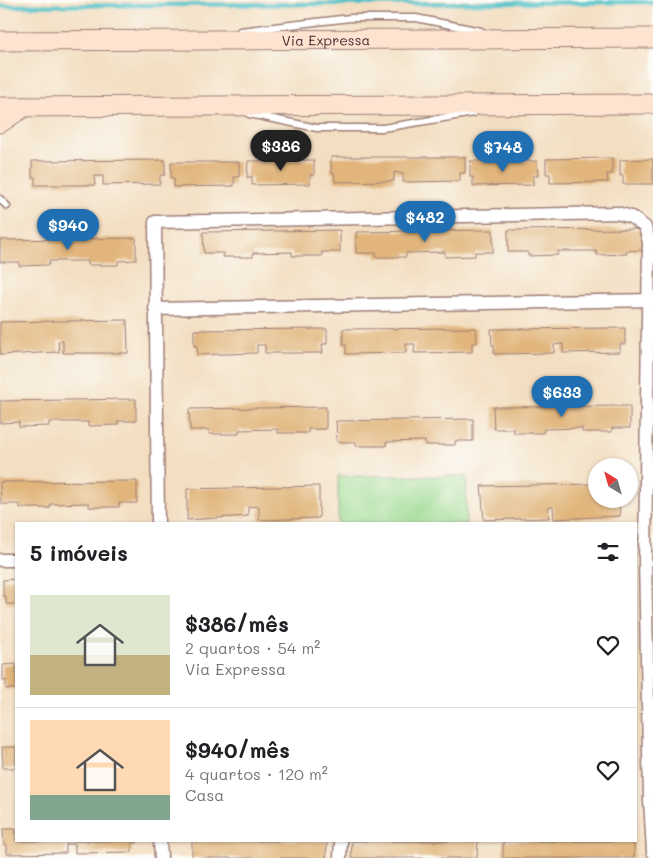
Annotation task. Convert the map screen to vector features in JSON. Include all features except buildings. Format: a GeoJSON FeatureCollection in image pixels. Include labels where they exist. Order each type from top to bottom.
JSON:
{"type":"FeatureCollection","features":[{"type":"Feature","properties":{"kind":"main road","name":"Via Expressa"},"geometry":{"type":"LineString","coordinates":[[0,41],[653,38]]}},
{"type":"Feature","properties":{"kind":"main road"},"geometry":{"type":"LineString","coordinates":[[0,107],[653,104]]}},
{"type":"Feature","properties":{"kind":"main road"},"geometry":{"type":"LineString","coordinates":[[0,123],[24,107]]}},
{"type":"Feature","properties":{"kind":"street"},"geometry":{"type":"LineString","coordinates":[[158,522],[153,224],[177,221],[617,213],[631,217],[645,226],[649,242],[650,300],[641,561],[653,852]]}},
{"type":"Feature","properties":{"kind":"street"},"geometry":{"type":"LineString","coordinates":[[155,309],[650,300]]}},
{"type":"Feature","properties":{"kind":"street"},"geometry":{"type":"LineString","coordinates":[[0,560],[15,560]]}},
{"type":"Feature","properties":{"kind":"street"},"geometry":{"type":"LineString","coordinates":[[637,800],[651,800]]}},
{"type":"Feature","properties":{"kind":"street"},"geometry":{"type":"LineString","coordinates":[[160,842],[161,858]]}},
{"type":"Feature","properties":{"kind":"street"},"geometry":{"type":"LineString","coordinates":[[340,858],[341,842]]}},
{"type":"Feature","properties":{"kind":"lane"},"geometry":{"type":"LineString","coordinates":[[0,200],[7,206]]}},
{"type":"Feature","properties":{"kind":"green space"},"geometry":{"type":"Polygon","coordinates":[[[338,476],[467,476],[466,522],[338,522],[338,476]]]}},
{"type":"Feature","properties":{"kind":"waterway"},"geometry":{"type":"LineString","coordinates":[[0,6],[653,2]]}}]}
